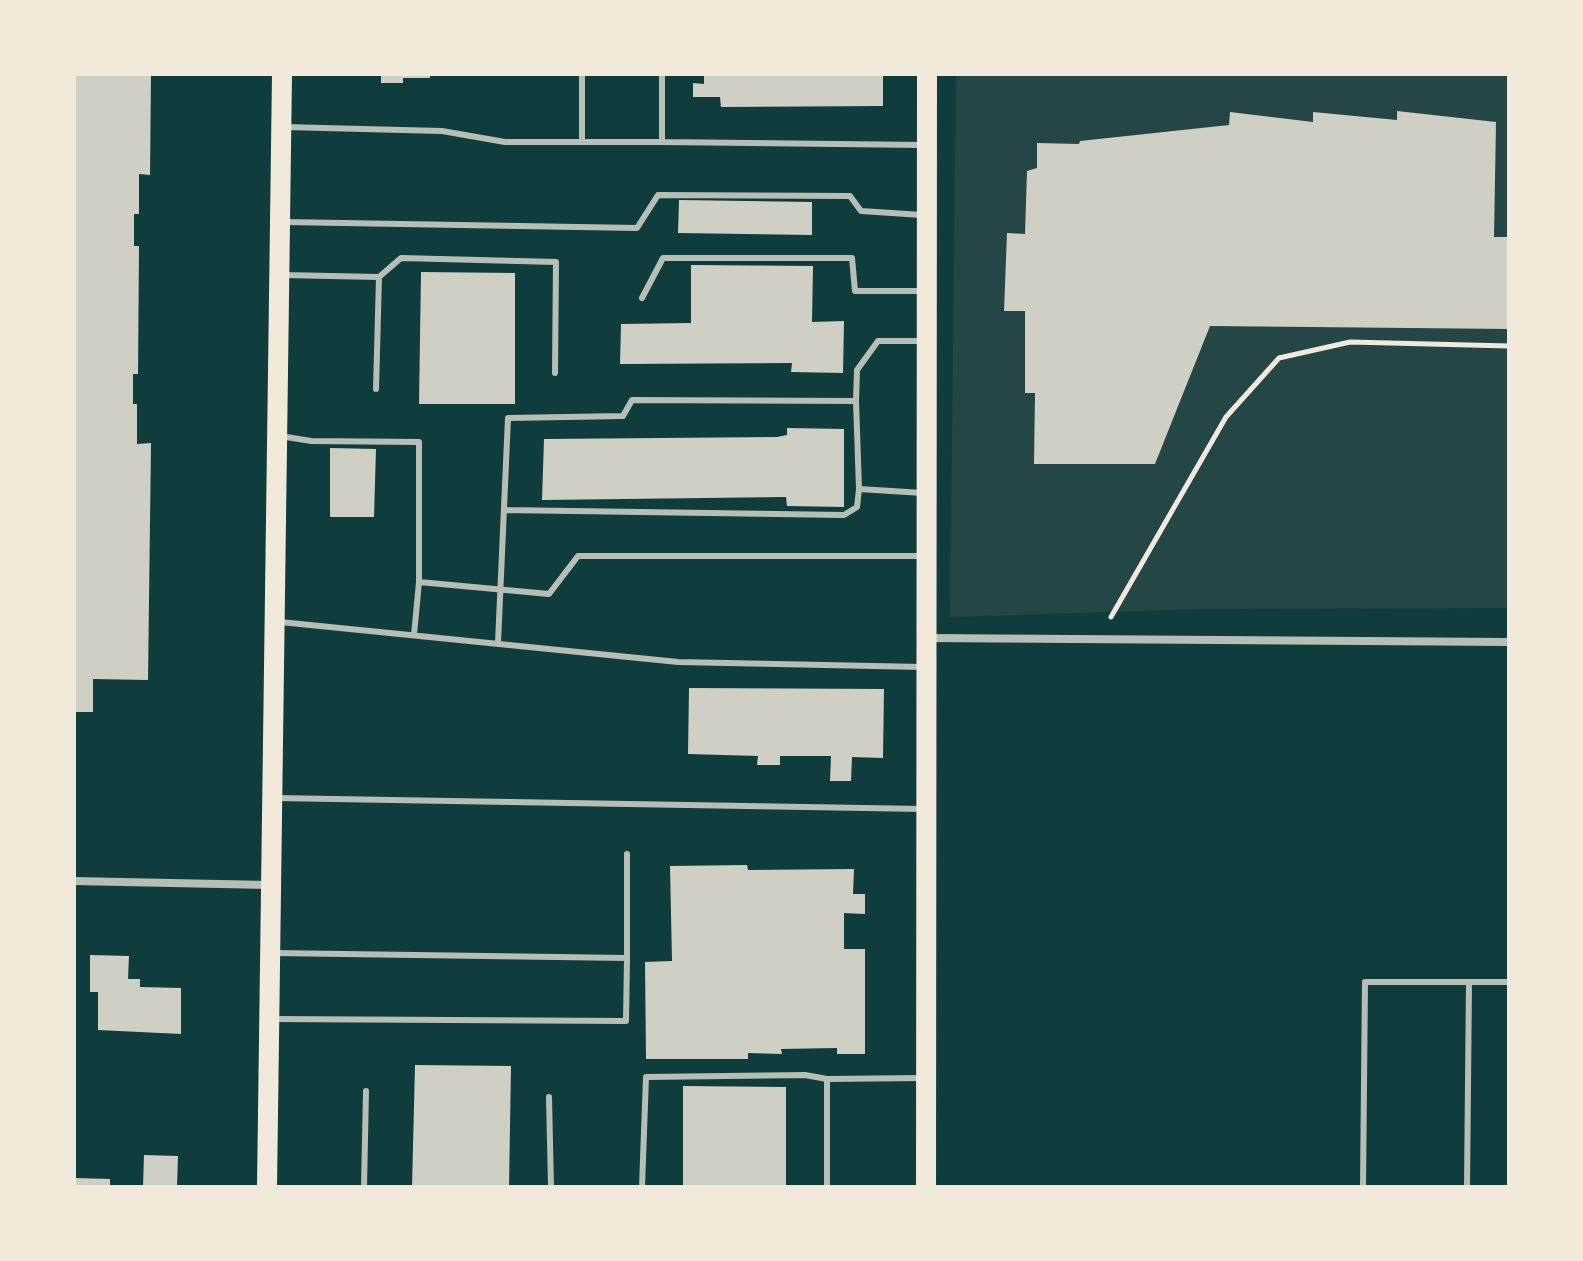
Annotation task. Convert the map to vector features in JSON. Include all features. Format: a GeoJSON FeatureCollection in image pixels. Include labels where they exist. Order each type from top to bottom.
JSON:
{"type":"FeatureCollection","features":[{"type":"Feature","properties":{"kind":"main road"},"geometry":{"type":"LineString","coordinates":[[267,1187],[272,621],[282,74]]}},
{"type":"Feature","properties":{"kind":"main road"},"geometry":{"type":"LineString","coordinates":[[926,1187],[927,74]]}},
{"type":"Feature","properties":{"kind":"street"},"geometry":{"type":"LineString","coordinates":[[927,638],[1509,642]]}},
{"type":"Feature","properties":{"kind":"street"},"geometry":{"type":"LineString","coordinates":[[74,881],[270,885]]}},
{"type":"Feature","properties":{"kind":"lane"},"geometry":{"type":"LineString","coordinates":[[582,74],[582,142]]}},
{"type":"Feature","properties":{"kind":"lane"},"geometry":{"type":"LineString","coordinates":[[662,74],[662,142]]}},
{"type":"Feature","properties":{"kind":"lane"},"geometry":{"type":"LineString","coordinates":[[281,127],[442,131],[505,142],[927,145]]}},
{"type":"Feature","properties":{"kind":"lane"},"geometry":{"type":"LineString","coordinates":[[279,222],[637,228],[658,195],[850,196],[861,211],[927,216]]}},
{"type":"Feature","properties":{"kind":"lane"},"geometry":{"type":"LineString","coordinates":[[279,275],[379,277],[401,258],[556,262],[555,373]]}},
{"type":"Feature","properties":{"kind":"lane"},"geometry":{"type":"LineString","coordinates":[[642,298],[663,258],[852,258],[855,291],[927,291]]}},
{"type":"Feature","properties":{"kind":"lane"},"geometry":{"type":"LineString","coordinates":[[376,389],[379,277]]}},
{"type":"Feature","properties":{"kind":"lane"},"geometry":{"type":"LineString","coordinates":[[504,510],[844,515],[857,507],[859,489],[857,370],[878,341],[927,341]]}},
{"type":"Feature","properties":{"kind":"lane"},"geometry":{"type":"LineString","coordinates":[[498,643],[508,418],[623,416],[632,400],[856,401]]}},
{"type":"Feature","properties":{"kind":"lane"},"geometry":{"type":"LineString","coordinates":[[276,435],[311,441],[419,442],[419,582],[414,635]]}},
{"type":"Feature","properties":{"kind":"lane"},"geometry":{"type":"LineString","coordinates":[[859,489],[927,493]]}},
{"type":"Feature","properties":{"kind":"lane"},"geometry":{"type":"LineString","coordinates":[[419,582],[549,594],[578,556],[927,556]]}},
{"type":"Feature","properties":{"kind":"lane"},"geometry":{"type":"LineString","coordinates":[[272,621],[678,662],[927,667]]}},
{"type":"Feature","properties":{"kind":"lane"},"geometry":{"type":"LineString","coordinates":[[271,798],[927,809]]}},
{"type":"Feature","properties":{"kind":"lane"},"geometry":{"type":"LineString","coordinates":[[269,1019],[626,1021],[627,854]]}},
{"type":"Feature","properties":{"kind":"lane"},"geometry":{"type":"LineString","coordinates":[[269,953],[627,958]]}},
{"type":"Feature","properties":{"kind":"lane"},"geometry":{"type":"LineString","coordinates":[[1363,1187],[1365,982],[1509,982]]}},
{"type":"Feature","properties":{"kind":"lane"},"geometry":{"type":"LineString","coordinates":[[1467,1187],[1469,982]]}},
{"type":"Feature","properties":{"kind":"lane"},"geometry":{"type":"LineString","coordinates":[[642,1187],[646,1077],[926,1077]]}},
{"type":"Feature","properties":{"kind":"lane"},"geometry":{"type":"LineString","coordinates":[[827,1079],[827,1187]]}},
{"type":"Feature","properties":{"kind":"lane"},"geometry":{"type":"LineString","coordinates":[[364,1187],[366,1091]]}},
{"type":"Feature","properties":{"kind":"lane"},"geometry":{"type":"LineString","coordinates":[[549,1097],[551,1187]]}},
{"type":"Feature","properties":{"kind":"path"},"geometry":{"type":"LineString","coordinates":[[1111,617],[1226,417],[1279,358],[1350,342],[1509,346]]}},
{"type":"Feature","properties":{"kind":"shaded area"},"geometry":{"type":"Polygon","coordinates":[[[956,74],[1509,74],[1509,608],[1203,609],[950,617],[956,74]]]}},
{"type":"Feature","properties":{"kind":"building"},"geometry":{"type":"Polygon","coordinates":[[[74,74],[151,74],[150,175],[139,174],[139,214],[134,214],[134,246],[139,246],[138,374],[133,374],[137,444],[151,443],[148,680],[93,679],[93,712],[74,712],[74,74]]]}},
{"type":"Feature","properties":{"kind":"building"},"geometry":{"type":"Polygon","coordinates":[[[381,74],[430,74],[430,78],[403,78],[403,83],[381,83],[381,74]]]}},
{"type":"Feature","properties":{"kind":"building"},"geometry":{"type":"Polygon","coordinates":[[[704,74],[883,74],[883,106],[721,107],[720,97],[693,97],[693,83],[704,84],[704,74]]]}},
{"type":"Feature","properties":{"kind":"building"},"geometry":{"type":"Polygon","coordinates":[[[1397,111],[1496,122],[1494,237],[1509,237],[1509,329],[1210,326],[1155,464],[1034,464],[1035,393],[1025,393],[1025,311],[1004,311],[1007,233],[1025,234],[1027,171],[1037,168],[1037,143],[1079,144],[1080,141],[1229,125],[1230,112],[1313,122],[1313,112],[1397,120],[1397,111]]]}},
{"type":"Feature","properties":{"kind":"building"},"geometry":{"type":"Polygon","coordinates":[[[679,200],[812,202],[812,235],[678,233],[679,200]]]}},
{"type":"Feature","properties":{"kind":"building"},"geometry":{"type":"Polygon","coordinates":[[[691,265],[813,266],[812,322],[844,321],[843,373],[791,372],[792,363],[620,364],[621,324],[691,323],[691,265]]]}},
{"type":"Feature","properties":{"kind":"building"},"geometry":{"type":"Polygon","coordinates":[[[421,272],[515,273],[515,404],[419,404],[421,272]]]}},
{"type":"Feature","properties":{"kind":"building"},"geometry":{"type":"Polygon","coordinates":[[[787,428],[844,429],[844,507],[787,506],[786,497],[542,500],[544,439],[777,437],[787,435],[787,428]]]}},
{"type":"Feature","properties":{"kind":"building"},"geometry":{"type":"Polygon","coordinates":[[[330,448],[376,449],[374,517],[330,517],[330,448]]]}},
{"type":"Feature","properties":{"kind":"building"},"geometry":{"type":"Polygon","coordinates":[[[689,688],[884,689],[883,758],[852,757],[851,781],[830,781],[831,756],[780,756],[780,765],[757,765],[758,756],[688,754],[689,688]]]}},
{"type":"Feature","properties":{"kind":"building"},"geometry":{"type":"Polygon","coordinates":[[[747,865],[748,870],[854,869],[853,894],[865,894],[865,914],[844,913],[844,949],[865,949],[865,1054],[837,1054],[837,1048],[781,1049],[782,1054],[748,1053],[748,1059],[646,1059],[645,962],[672,961],[670,866],[747,865]]]}},
{"type":"Feature","properties":{"kind":"building"},"geometry":{"type":"Polygon","coordinates":[[[90,955],[129,956],[128,979],[140,979],[140,987],[181,988],[181,1034],[98,1030],[98,992],[90,992],[90,955]]]}},
{"type":"Feature","properties":{"kind":"building"},"geometry":{"type":"Polygon","coordinates":[[[415,1065],[511,1066],[509,1187],[412,1187],[415,1065]]]}},
{"type":"Feature","properties":{"kind":"building"},"geometry":{"type":"Polygon","coordinates":[[[683,1086],[786,1087],[786,1187],[683,1187],[683,1086]]]}},
{"type":"Feature","properties":{"kind":"building"},"geometry":{"type":"Polygon","coordinates":[[[144,1155],[178,1156],[177,1187],[143,1187],[144,1155]]]}},
{"type":"Feature","properties":{"kind":"building"},"geometry":{"type":"Polygon","coordinates":[[[74,1178],[110,1179],[110,1187],[74,1187],[74,1178]]]}}]}
